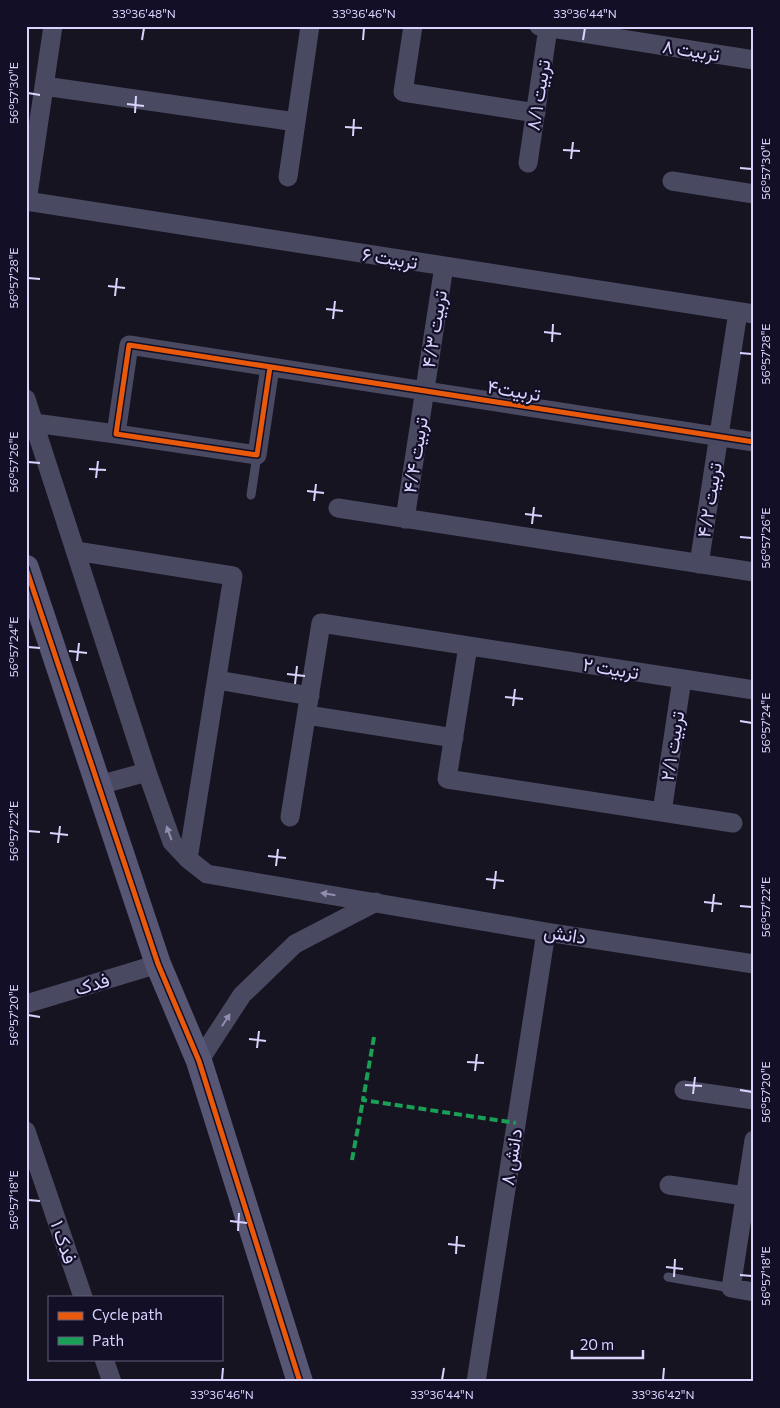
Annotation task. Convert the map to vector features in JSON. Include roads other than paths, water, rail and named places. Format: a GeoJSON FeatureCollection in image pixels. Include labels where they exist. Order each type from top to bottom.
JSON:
{"type":"FeatureCollection","features":[{"type":"Feature","properties":{"kind":"street"},"geometry":{"type":"LineString","coordinates":[[27,201],[53,26]]}},
{"type":"Feature","properties":{"kind":"street"},"geometry":{"type":"LineString","coordinates":[[288,177],[310,26]]}},
{"type":"Feature","properties":{"kind":"street"},"geometry":{"type":"LineString","coordinates":[[413,26],[403,92],[536,113]]}},
{"type":"Feature","properties":{"kind":"street","name":"تربیت ۸/۱"},"geometry":{"type":"LineString","coordinates":[[528,163],[536,113],[544,27]]}},
{"type":"Feature","properties":{"kind":"street","name":"تربیت ۸"},"geometry":{"type":"LineString","coordinates":[[544,27],[754,60]]}},
{"type":"Feature","properties":{"kind":"street"},"geometry":{"type":"LineString","coordinates":[[44,86],[296,122]]}},
{"type":"Feature","properties":{"kind":"street"},"geometry":{"type":"LineString","coordinates":[[672,181],[754,194]]}},
{"type":"Feature","properties":{"kind":"street","name":"تربیت ۶"},"geometry":{"type":"LineString","coordinates":[[27,201],[746,313]]}},
{"type":"Feature","properties":{"kind":"street","name":"تربیت ۴/۳"},"geometry":{"type":"LineString","coordinates":[[425,391],[444,266]]}},
{"type":"Feature","properties":{"kind":"street","name":"تربیت ۴/۲"},"geometry":{"type":"LineString","coordinates":[[699,564],[719,437],[746,313]]}},
{"type":"Feature","properties":{"kind":"street","name":"تربیت۴"},"geometry":{"type":"LineString","coordinates":[[116,434],[129,345],[754,442]]}},
{"type":"Feature","properties":{"kind":"street"},"geometry":{"type":"LineString","coordinates":[[34,423],[257,455],[270,367]]}},
{"type":"Feature","properties":{"kind":"street","name":"تربیت ۴/۴"},"geometry":{"type":"LineString","coordinates":[[405,518],[425,391]]}},
{"type":"Feature","properties":{"kind":"street","name":"دانش"},"geometry":{"type":"LineString","coordinates":[[26,399],[147,772],[172,842],[188,859],[207,874],[546,932],[754,964]]}},
{"type":"Feature","properties":{"kind":"street"},"geometry":{"type":"LineString","coordinates":[[338,508],[754,572]]}},
{"type":"Feature","properties":{"kind":"street"},"geometry":{"type":"LineString","coordinates":[[76,551],[233,576],[188,859]]}},
{"type":"Feature","properties":{"kind":"street"},"geometry":{"type":"LineString","coordinates":[[26,568],[158,964],[199,1061],[300,1382]]}},
{"type":"Feature","properties":{"kind":"street","name":"تربیت ۲"},"geometry":{"type":"LineString","coordinates":[[310,696],[321,623],[754,690]]}},
{"type":"Feature","properties":{"kind":"street"},"geometry":{"type":"LineString","coordinates":[[468,646],[447,779],[733,823]]}},
{"type":"Feature","properties":{"kind":"street","name":"تربیت ۲/۱"},"geometry":{"type":"LineString","coordinates":[[662,812],[682,679]]}},
{"type":"Feature","properties":{"kind":"street"},"geometry":{"type":"LineString","coordinates":[[217,680],[310,696],[290,818]]}},
{"type":"Feature","properties":{"kind":"street"},"geometry":{"type":"LineString","coordinates":[[307,715],[454,738]]}},
{"type":"Feature","properties":{"kind":"street"},"geometry":{"type":"LineString","coordinates":[[99,786],[147,772]]}},
{"type":"Feature","properties":{"kind":"street"},"geometry":{"type":"LineString","coordinates":[[199,1061],[242,995],[295,944],[376,902]]}},
{"type":"Feature","properties":{"kind":"street","name":"دانش ۸"},"geometry":{"type":"LineString","coordinates":[[476,1382],[546,932]]}},
{"type":"Feature","properties":{"kind":"street","name":"فدک"},"geometry":{"type":"LineString","coordinates":[[26,1004],[158,964]]}},
{"type":"Feature","properties":{"kind":"street"},"geometry":{"type":"LineString","coordinates":[[684,1090],[754,1100]]}},
{"type":"Feature","properties":{"kind":"street","name":"فدک ۱"},"geometry":{"type":"LineString","coordinates":[[26,1131],[83,1296]]}},
{"type":"Feature","properties":{"kind":"street"},"geometry":{"type":"LineString","coordinates":[[754,1140],[731,1288],[754,1292]]}},
{"type":"Feature","properties":{"kind":"street"},"geometry":{"type":"LineString","coordinates":[[669,1185],[745,1196]]}},
{"type":"Feature","properties":{"kind":"street"},"geometry":{"type":"LineString","coordinates":[[104,1360],[112,1382]]}},
{"type":"Feature","properties":{"kind":"lane"},"geometry":{"type":"LineString","coordinates":[[251,495],[257,455]]}},
{"type":"Feature","properties":{"kind":"lane"},"geometry":{"type":"LineString","coordinates":[[668,1277],[731,1288]]}}]}
